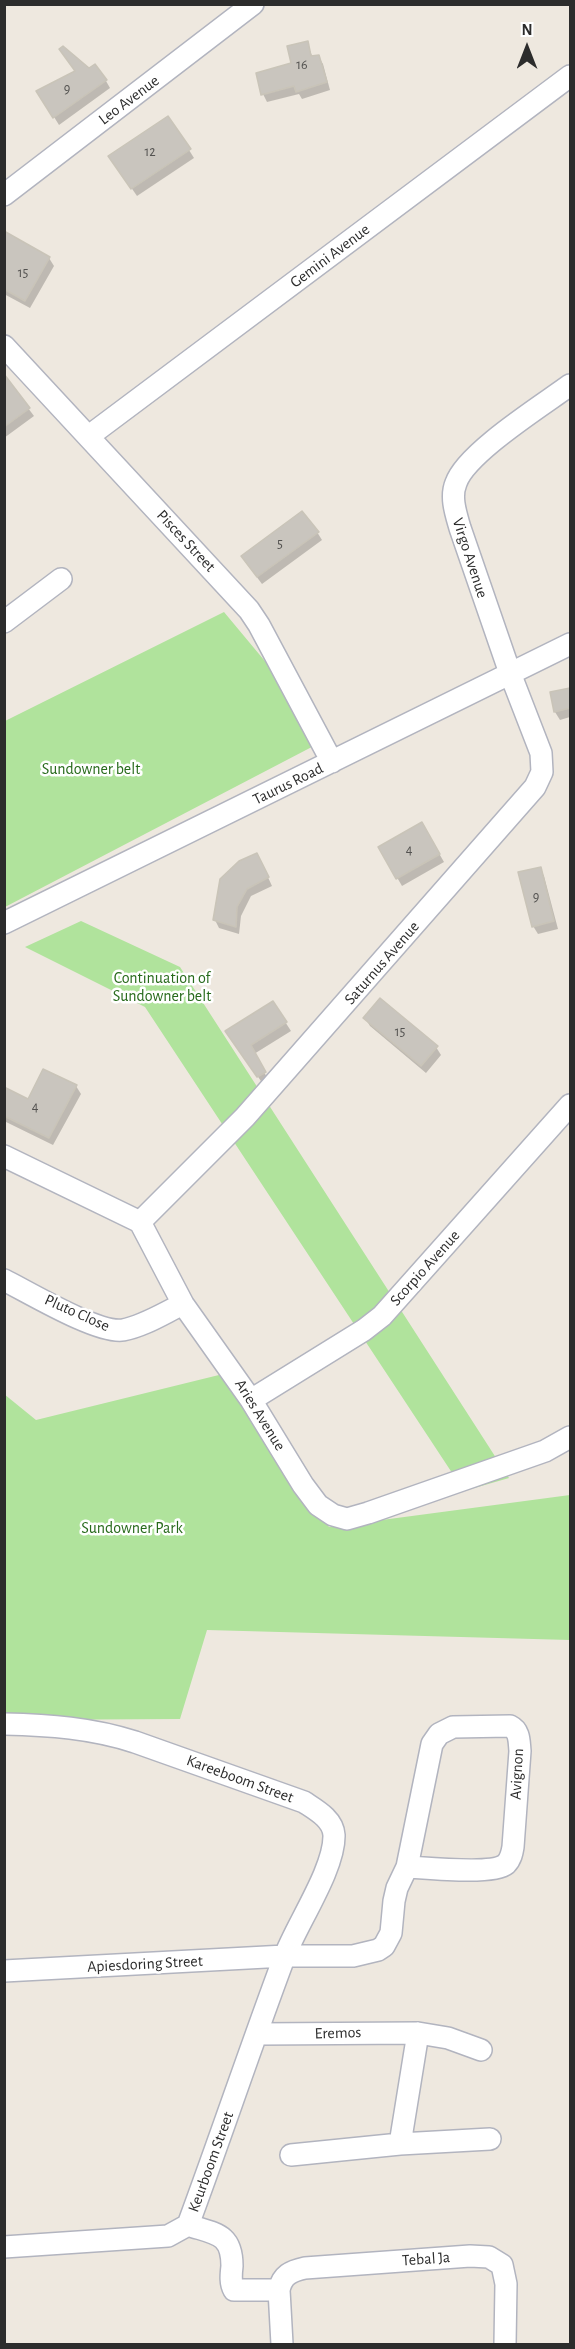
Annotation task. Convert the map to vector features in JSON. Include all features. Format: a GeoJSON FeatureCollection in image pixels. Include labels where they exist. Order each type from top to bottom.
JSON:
{"type":"FeatureCollection","features":[{"type":"Feature","properties":{"kind":"street","name":"Leo Avenue"},"geometry":{"type":"LineString","coordinates":[[4,195],[250,5]]}},
{"type":"Feature","properties":{"kind":"street","name":"Gemini Avenue"},"geometry":{"type":"LineString","coordinates":[[89,436],[570,76]]}},
{"type":"Feature","properties":{"kind":"street","name":"Pisces Street"},"geometry":{"type":"LineString","coordinates":[[4,346],[249,610],[332,762]]}},
{"type":"Feature","properties":{"kind":"street","name":"Virgo Avenue"},"geometry":{"type":"LineString","coordinates":[[510,674],[454,509],[454,485],[467,464],[482,451],[570,385]]}},
{"type":"Feature","properties":{"kind":"street"},"geometry":{"type":"LineString","coordinates":[[4,622],[61,579]]}},
{"type":"Feature","properties":{"kind":"street","name":"Taurus Road"},"geometry":{"type":"LineString","coordinates":[[4,923],[570,644]]}},
{"type":"Feature","properties":{"kind":"street","name":"Saturnus Avenue"},"geometry":{"type":"LineString","coordinates":[[140,1222],[245,1117],[531,794],[542,772],[543,763],[510,674]]}},
{"type":"Feature","properties":{"kind":"street","name":"Scorpio Avenue"},"geometry":{"type":"LineString","coordinates":[[251,1400],[382,1316],[570,1105]]}},
{"type":"Feature","properties":{"kind":"street"},"geometry":{"type":"LineString","coordinates":[[4,1156],[140,1222]]}},
{"type":"Feature","properties":{"kind":"street","name":"Aries Avenue"},"geometry":{"type":"LineString","coordinates":[[140,1222],[183,1304],[251,1400],[303,1485],[318,1505],[333,1515],[347,1519],[545,1451],[570,1437]]}},
{"type":"Feature","properties":{"kind":"street","name":"Pluto Close"},"geometry":{"type":"LineString","coordinates":[[4,1280],[86,1320],[114,1330],[133,1327],[183,1304]]}},
{"type":"Feature","properties":{"kind":"street","name":"Kareeboom Street"},"geometry":{"type":"LineString","coordinates":[[4,1724],[69,1727],[108,1733],[304,1802],[320,1813],[332,1828],[334,1834],[332,1847],[324,1872],[285,1956]]}},
{"type":"Feature","properties":{"kind":"street","name":"Avignon"},"geometry":{"type":"LineString","coordinates":[[285,1956],[353,1956],[378,1950],[384,1946],[392,1933],[397,1888],[407,1867],[431,1750],[439,1734],[453,1727],[510,1726],[516,1729],[520,1751],[513,1847],[509,1860],[505,1865],[489,1870],[407,1867]]}},
{"type":"Feature","properties":{"kind":"street","name":"Apiesdoring Street"},"geometry":{"type":"LineString","coordinates":[[4,1971],[285,1956]]}},
{"type":"Feature","properties":{"kind":"street","name":"Keurboom Street"},"geometry":{"type":"LineString","coordinates":[[4,2247],[168,2236],[188,2225],[285,1956]]}},
{"type":"Feature","properties":{"kind":"street"},"geometry":{"type":"LineString","coordinates":[[400,2144],[418,2033]]}},
{"type":"Feature","properties":{"kind":"street","name":"Eremos"},"geometry":{"type":"LineString","coordinates":[[258,2034],[418,2033],[448,2038],[481,2050]]}},
{"type":"Feature","properties":{"kind":"street"},"geometry":{"type":"LineString","coordinates":[[291,2155],[400,2144],[490,2139]]}},
{"type":"Feature","properties":{"kind":"street"},"geometry":{"type":"LineString","coordinates":[[188,2225],[225,2238],[230,2244],[231,2284],[234,2290],[279,2290],[282,2344]]}},
{"type":"Feature","properties":{"kind":"street","name":"Tebal Ja"},"geometry":{"type":"LineString","coordinates":[[279,2290],[287,2274],[306,2268],[470,2256],[489,2257],[500,2262],[504,2272],[506,2284],[505,2344]]}},
{"type":"Feature","properties":{"kind":"green space","name":"Sundowner belt"},"geometry":{"type":"Polygon","coordinates":[[[224,612],[329,738],[5,907],[5,721],[224,612]]]}},
{"type":"Feature","properties":{"kind":"green space","name":"Continuation of Sundowner belt"},"geometry":{"type":"Polygon","coordinates":[[[81,921],[180,967],[509,1478],[464,1491],[145,1007],[25,947],[81,921]]]}},
{"type":"Feature","properties":{"kind":"green space","name":"Sundowner Park"},"geometry":{"type":"Polygon","coordinates":[[[223,1374],[329,1527],[570,1495],[570,1640],[207,1630],[180,1719],[5,1720],[4,1394],[36,1420],[223,1374]]]}},
{"type":"Feature","properties":{"kind":"building"},"geometry":{"type":"Polygon","coordinates":[[[308,41],[311,56],[319,55],[327,82],[296,92],[294,86],[261,95],[256,73],[291,63],[287,46],[308,41]]]}},
{"type":"Feature","properties":{"kind":"building"},"geometry":{"type":"Polygon","coordinates":[[[63,46],[89,68],[95,64],[107,80],[53,118],[36,91],[75,71],[59,49],[63,46]]]}},
{"type":"Feature","properties":{"kind":"building"},"geometry":{"type":"Polygon","coordinates":[[[168,116],[191,149],[131,189],[108,156],[168,116]]]}},
{"type":"Feature","properties":{"kind":"building"},"geometry":{"type":"Polygon","coordinates":[[[4,231],[50,257],[25,301],[4,289],[4,231]]]}},
{"type":"Feature","properties":{"kind":"building"},"geometry":{"type":"Polygon","coordinates":[[[4,374],[30,408],[4,427],[4,374]]]}},
{"type":"Feature","properties":{"kind":"building"},"geometry":{"type":"Polygon","coordinates":[[[302,511],[319,532],[257,577],[241,556],[302,511]]]}},
{"type":"Feature","properties":{"kind":"building"},"geometry":{"type":"Polygon","coordinates":[[[570,688],[570,708],[554,712],[550,692],[570,688]]]}},
{"type":"Feature","properties":{"kind":"building"},"geometry":{"type":"Polygon","coordinates":[[[422,822],[440,854],[396,879],[378,847],[422,822]]]}},
{"type":"Feature","properties":{"kind":"building"},"geometry":{"type":"Polygon","coordinates":[[[257,853],[269,877],[247,889],[237,907],[236,927],[213,920],[220,879],[239,861],[257,853]]]}},
{"type":"Feature","properties":{"kind":"building"},"geometry":{"type":"Polygon","coordinates":[[[541,867],[554,921],[532,927],[518,872],[541,867]]]}},
{"type":"Feature","properties":{"kind":"building"},"geometry":{"type":"Polygon","coordinates":[[[380,998],[438,1046],[421,1066],[363,1018],[380,998]]]}},
{"type":"Feature","properties":{"kind":"building"},"geometry":{"type":"Polygon","coordinates":[[[273,1001],[287,1022],[251,1045],[266,1072],[257,1077],[225,1031],[273,1001]]]}},
{"type":"Feature","properties":{"kind":"building"},"geometry":{"type":"Polygon","coordinates":[[[43,1069],[77,1085],[49,1138],[4,1116],[4,1087],[28,1099],[43,1069]]]}}]}
